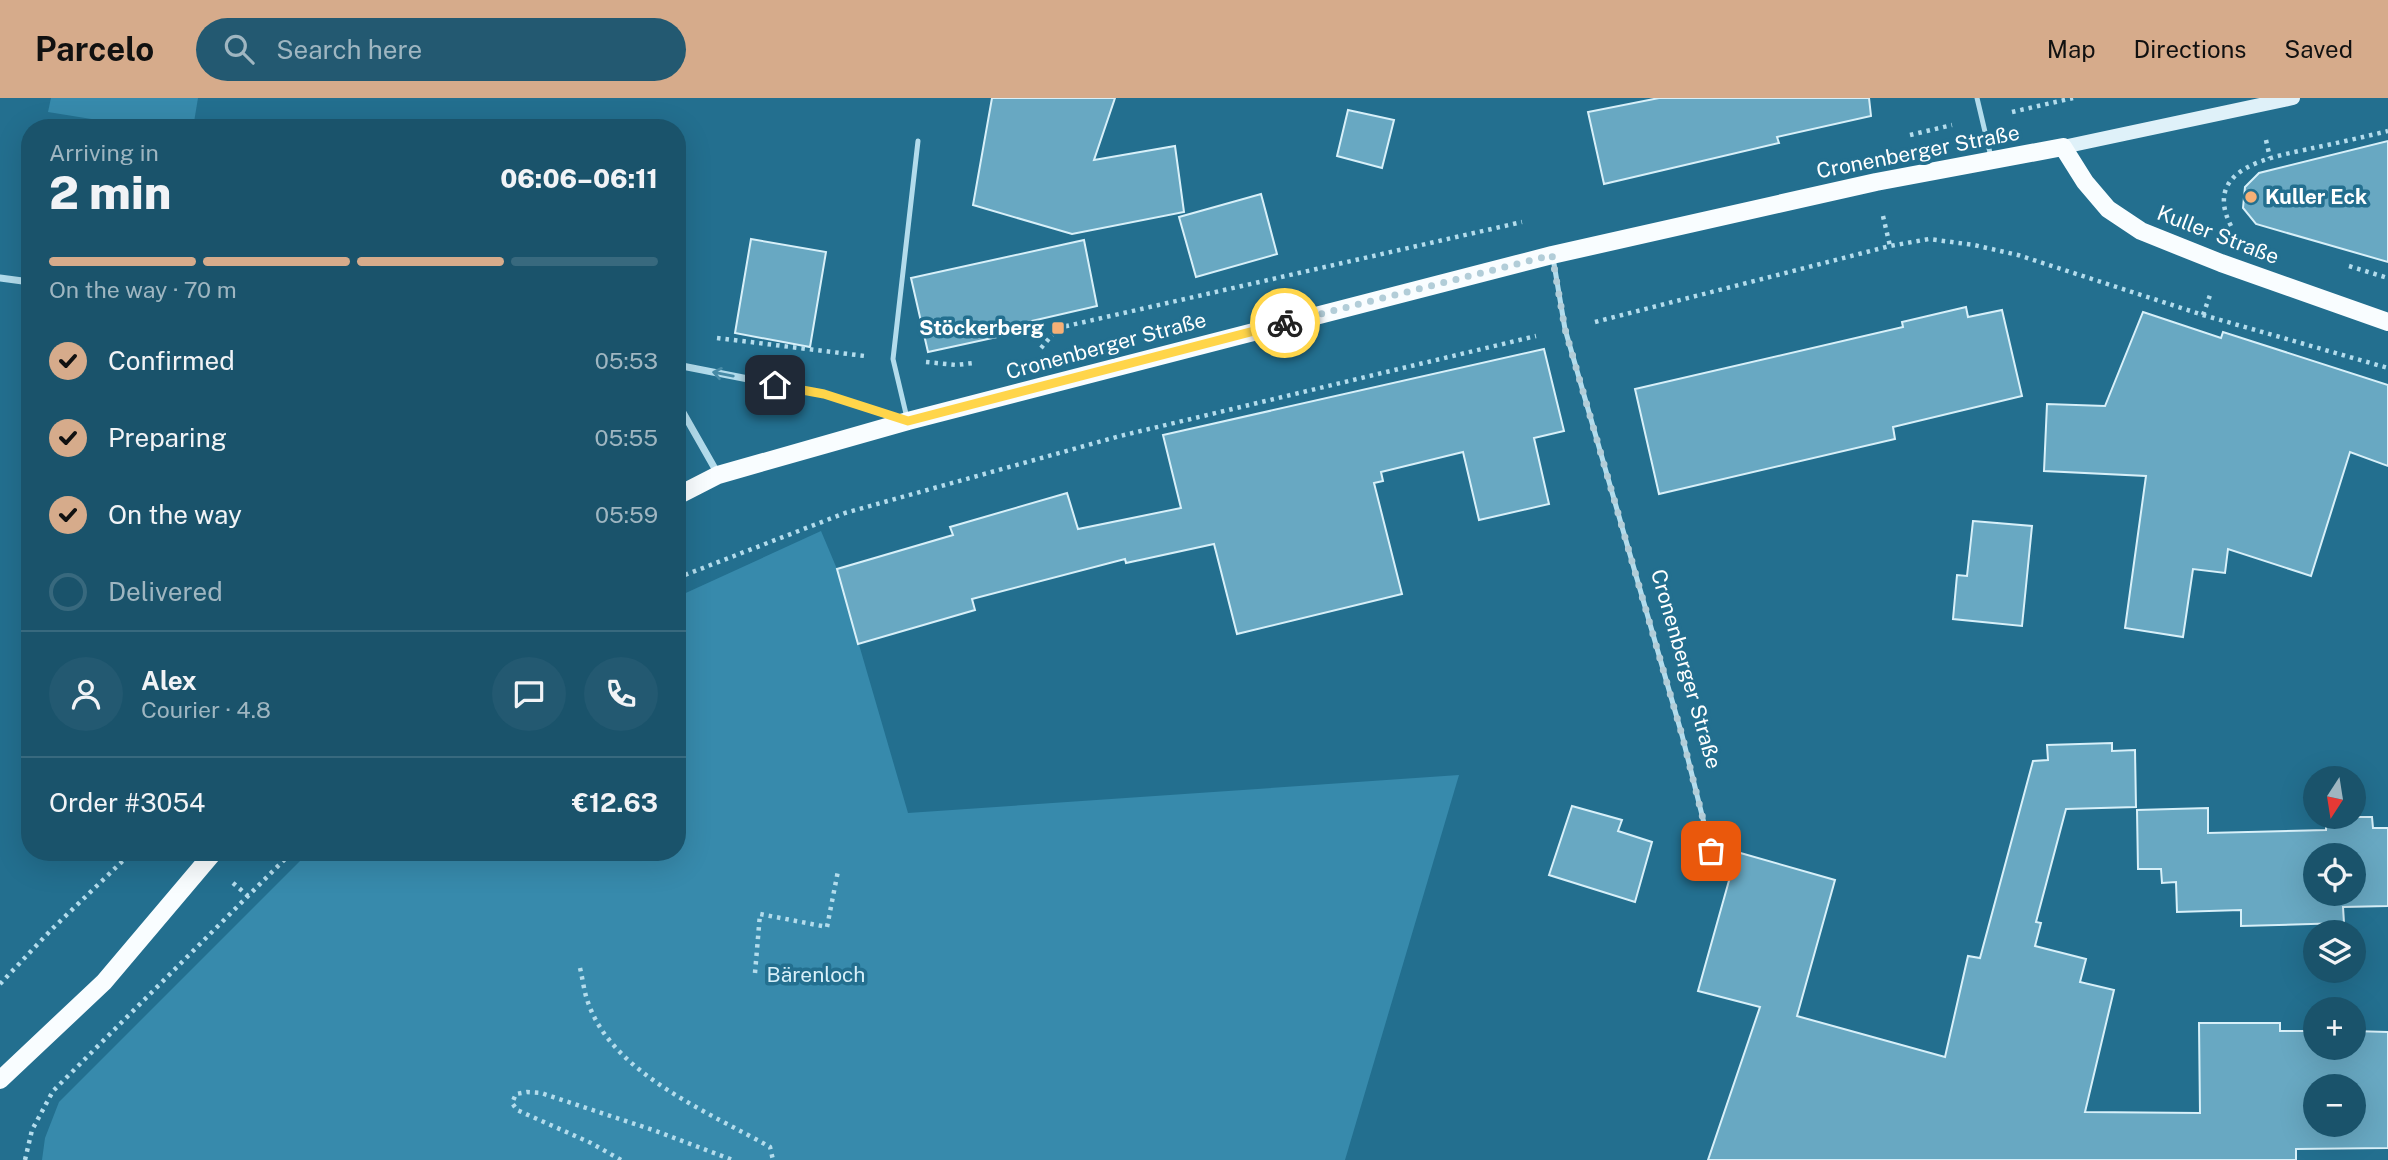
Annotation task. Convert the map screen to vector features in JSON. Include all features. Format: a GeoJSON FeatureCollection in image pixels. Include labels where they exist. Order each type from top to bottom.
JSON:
{"type":"FeatureCollection","features":[{"type":"Feature","properties":{"kind":"main road","name":"Cronenberger Straße"},"geometry":{"type":"LineString","coordinates":[[686,491],[718,475],[908,421],[1552,255],[1876,182],[2283,99]]}},
{"type":"Feature","properties":{"kind":"main road","name":"Kuller Straße"},"geometry":{"type":"LineString","coordinates":[[2063,146],[2085,182],[2108,208],[2141,231],[2221,263],[2388,322]]}},
{"type":"Feature","properties":{"kind":"main road"},"geometry":{"type":"LineString","coordinates":[[0,1080],[104,982],[206,861]]}},
{"type":"Feature","properties":{"kind":"street"},"geometry":{"type":"LineString","coordinates":[[0,278],[21,281]]}},
{"type":"Feature","properties":{"kind":"street"},"geometry":{"type":"LineString","coordinates":[[686,367],[824,394],[908,421]]}},
{"type":"Feature","properties":{"kind":"street"},"geometry":{"type":"LineString","coordinates":[[686,417],[718,475]]}},
{"type":"Feature","properties":{"kind":"lane"},"geometry":{"type":"LineString","coordinates":[[1977,98],[1992,160]]}},
{"type":"Feature","properties":{"kind":"lane"},"geometry":{"type":"LineString","coordinates":[[908,421],[893,359],[918,141]]}},
{"type":"Feature","properties":{"kind":"lane","name":"Cronenberger Straße"},"geometry":{"type":"LineString","coordinates":[[1552,255],[1565,329],[1682,735],[1711,851]]}},
{"type":"Feature","properties":{"kind":"path"},"geometry":{"type":"LineString","coordinates":[[1907,136],[2073,98]]}},
{"type":"Feature","properties":{"kind":"path"},"geometry":{"type":"LineString","coordinates":[[2233,230],[2225,203],[2226,190],[2234,176],[2244,168],[2270,158],[2388,131]]}},
{"type":"Feature","properties":{"kind":"path"},"geometry":{"type":"LineString","coordinates":[[1035,355],[1058,328],[1531,220]]}},
{"type":"Feature","properties":{"kind":"path"},"geometry":{"type":"LineString","coordinates":[[686,575],[845,513],[1120,436],[1565,329],[1876,249],[1929,239],[2018,255],[2203,315],[2388,368]]}},
{"type":"Feature","properties":{"kind":"path"},"geometry":{"type":"LineString","coordinates":[[704,336],[956,365],[982,362]]}},
{"type":"Feature","properties":{"kind":"path"},"geometry":{"type":"LineString","coordinates":[[0,984],[123,861]]}},
{"type":"Feature","properties":{"kind":"path"},"geometry":{"type":"LineString","coordinates":[[25,1160],[32,1130],[52,1091],[283,861]]}},
{"type":"Feature","properties":{"kind":"path"},"geometry":{"type":"LineString","coordinates":[[755,973],[761,914],[827,928],[838,871]]}},
{"type":"Feature","properties":{"kind":"path"},"geometry":{"type":"LineString","coordinates":[[580,968],[589,1005],[602,1031],[634,1065],[666,1090],[770,1147],[773,1160]]}},
{"type":"Feature","properties":{"kind":"path"},"geometry":{"type":"LineString","coordinates":[[621,1160],[591,1143],[517,1110],[512,1103],[516,1094],[541,1093],[733,1160]]}},
{"type":"Feature","properties":{"kind":"green space"},"geometry":{"type":"Polygon","coordinates":[[[51,98],[198,98],[194,119],[91,119],[48,112],[51,98]]]}},
{"type":"Feature","properties":{"kind":"green space","name":"Bärenloch"},"geometry":{"type":"Polygon","coordinates":[[[821,531],[837,569],[908,813],[1459,775],[1345,1160],[42,1160],[45,1138],[59,1102],[300,861],[686,861],[686,593],[821,531]]]}},
{"type":"Feature","properties":{"kind":"building"},"geometry":{"type":"Polygon","coordinates":[[[992,98],[1115,98],[1094,160],[1175,146],[1184,212],[1072,234],[973,205],[992,98]]]}},
{"type":"Feature","properties":{"kind":"building"},"geometry":{"type":"Polygon","coordinates":[[[1659,98],[1869,98],[1871,116],[1777,137],[1779,143],[1604,184],[1588,112],[1659,98]]]}},
{"type":"Feature","properties":{"kind":"building"},"geometry":{"type":"Polygon","coordinates":[[[1348,110],[1394,120],[1382,168],[1337,156],[1348,110]]]}},
{"type":"Feature","properties":{"kind":"building"},"geometry":{"type":"Polygon","coordinates":[[[2388,141],[2388,262],[2256,224],[2243,208],[2245,187],[2259,173],[2388,141]]]}},
{"type":"Feature","properties":{"kind":"building"},"geometry":{"type":"Polygon","coordinates":[[[1261,194],[1277,254],[1196,277],[1179,217],[1261,194]]]}},
{"type":"Feature","properties":{"kind":"building"},"geometry":{"type":"Polygon","coordinates":[[[751,239],[826,252],[810,347],[735,333],[751,239]]]}},
{"type":"Feature","properties":{"kind":"building"},"geometry":{"type":"Polygon","coordinates":[[[1084,240],[1097,306],[1023,323],[1025,331],[928,352],[911,278],[1084,240]]]}},
{"type":"Feature","properties":{"kind":"building"},"geometry":{"type":"Polygon","coordinates":[[[1966,307],[1968,317],[2002,310],[2022,396],[1893,427],[1895,439],[1659,494],[1635,389],[1903,327],[1902,322],[1966,307]]]}},
{"type":"Feature","properties":{"kind":"building"},"geometry":{"type":"Polygon","coordinates":[[[2143,312],[2221,338],[2223,332],[2388,385],[2388,466],[2350,452],[2311,576],[2228,549],[2225,573],[2193,569],[2183,637],[2125,628],[2146,476],[2044,471],[2047,404],[2105,406],[2143,312]]]}},
{"type":"Feature","properties":{"kind":"building"},"geometry":{"type":"Polygon","coordinates":[[[1544,349],[1564,431],[1534,438],[1549,504],[1479,520],[1463,452],[1381,472],[1383,481],[1374,483],[1402,594],[1237,634],[1214,544],[1126,563],[1125,559],[972,599],[975,610],[858,644],[837,569],[953,535],[950,527],[1067,493],[1078,529],[1181,508],[1163,435],[1544,349]]]}},
{"type":"Feature","properties":{"kind":"building"},"geometry":{"type":"Polygon","coordinates":[[[1973,521],[2032,526],[2022,626],[1953,619],[1957,575],[1967,576],[1973,521]]]}},
{"type":"Feature","properties":{"kind":"building"},"geometry":{"type":"Polygon","coordinates":[[[2112,743],[2112,751],[2135,750],[2136,807],[2066,809],[2036,922],[2041,923],[2035,946],[2086,959],[2080,982],[2114,990],[2085,1112],[2200,1113],[2199,1023],[2280,1023],[2280,1031],[2303,1031],[2303,1060],[2366,1060],[2366,1031],[2388,1032],[2388,1148],[2296,1149],[2296,1160],[1708,1160],[1760,1007],[1698,991],[1737,852],[1835,880],[1797,1016],[1945,1057],[1968,956],[1980,958],[2033,761],[2048,760],[2047,745],[2112,743]]]}},
{"type":"Feature","properties":{"kind":"building"},"geometry":{"type":"Polygon","coordinates":[[[1572,806],[1622,820],[1618,831],[1652,842],[1635,902],[1549,875],[1572,806]]]}},
{"type":"Feature","properties":{"kind":"building"},"geometry":{"type":"Polygon","coordinates":[[[2208,808],[2208,833],[2366,830],[2366,817],[2372,817],[2373,828],[2388,828],[2388,906],[2343,907],[2344,920],[2303,920],[2303,924],[2241,926],[2241,910],[2177,912],[2176,882],[2162,883],[2161,869],[2138,869],[2137,810],[2208,808]]]}},
{"type":"Feature","properties":{"kind":"way so far"},"geometry":{"type":"LineString","coordinates":[[1285,323],[1552,255],[1565,329],[1682,735],[1711,851]]}},
{"type":"Feature","properties":{"kind":"place","name":"Kuller Eck"},"geometry":{"type":"Point","coordinates":[2251,197]}},
{"type":"Feature","properties":{"kind":"place","name":"Stöckerberg"},"geometry":{"type":"Point","coordinates":[1058,328]}},
{"type":"Feature","properties":{"kind":"route"},"geometry":{"type":"LineString","coordinates":[[775,385],[824,394],[908,421],[1285,323]]}}]}
